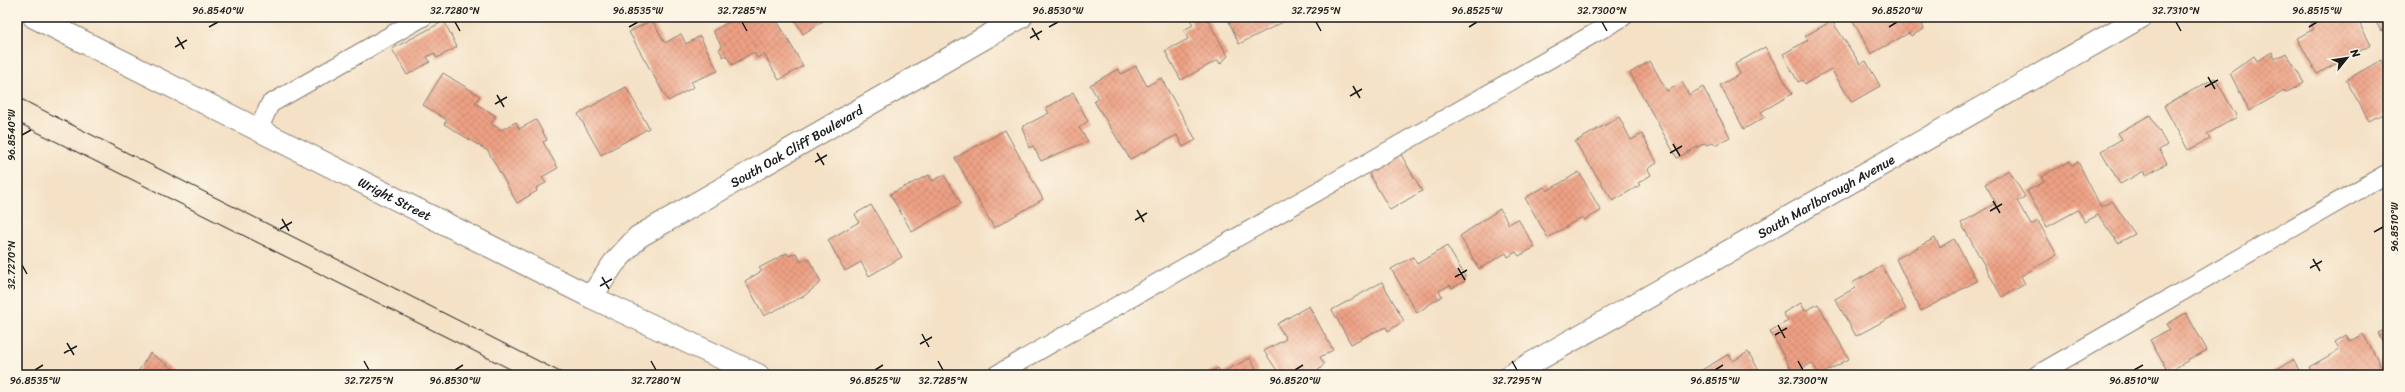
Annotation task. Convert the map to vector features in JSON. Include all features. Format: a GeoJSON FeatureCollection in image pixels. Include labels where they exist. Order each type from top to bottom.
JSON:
{"type":"FeatureCollection","features":[{"type":"Feature","properties":{"kind":"street","name":"Wright Street"},"geometry":{"type":"LineString","coordinates":[[34,17],[259,128],[591,296],[758,375]]}},
{"type":"Feature","properties":{"kind":"street","name":"South Oak Cliff Boulevard"},"geometry":{"type":"LineString","coordinates":[[591,296],[614,264],[638,238],[1021,17]]}},
{"type":"Feature","properties":{"kind":"street","name":"South Marlborough Avenue"},"geometry":{"type":"LineString","coordinates":[[1511,375],[2140,17]]}},
{"type":"Feature","properties":{"kind":"lane"},"geometry":{"type":"LineString","coordinates":[[259,128],[270,104],[423,17]]}},
{"type":"Feature","properties":{"kind":"lane"},"geometry":{"type":"LineString","coordinates":[[996,375],[1623,17]]}},
{"type":"Feature","properties":{"kind":"lane"},"geometry":{"type":"LineString","coordinates":[[2036,375],[2388,173]]}},
{"type":"Feature","properties":{"kind":"building"},"geometry":{"type":"Polygon","coordinates":[[[728,17],[775,17],[803,66],[779,80],[764,54],[757,58],[754,52],[732,65],[726,55],[723,57],[719,49],[722,47],[713,31],[730,21],[728,17]]]}},
{"type":"Feature","properties":{"kind":"building"},"geometry":{"type":"Polygon","coordinates":[[[793,17],[829,17],[803,34],[793,17]]]}},
{"type":"Feature","properties":{"kind":"building"},"geometry":{"type":"Polygon","coordinates":[[[1189,17],[1206,17],[1228,56],[1220,64],[1218,60],[1181,80],[1165,51],[1188,39],[1184,30],[1193,25],[1189,17]]]}},
{"type":"Feature","properties":{"kind":"building"},"geometry":{"type":"Polygon","coordinates":[[[1227,17],[1293,17],[1239,44],[1227,17]]]}},
{"type":"Feature","properties":{"kind":"building"},"geometry":{"type":"Polygon","coordinates":[[[1851,17],[1920,17],[1924,29],[1911,36],[1909,33],[1871,54],[1851,17]]]}},
{"type":"Feature","properties":{"kind":"building"},"geometry":{"type":"Polygon","coordinates":[[[2320,17],[2356,17],[2371,45],[2317,74],[2297,38],[2314,29],[2310,22],[2320,17]]]}},
{"type":"Feature","properties":{"kind":"building"},"geometry":{"type":"Polygon","coordinates":[[[2373,17],[2388,17],[2388,36],[2384,29],[2381,31],[2373,17]]]}},
{"type":"Feature","properties":{"kind":"building"},"geometry":{"type":"Polygon","coordinates":[[[652,20],[665,43],[681,34],[686,44],[700,36],[718,71],[691,82],[694,87],[668,101],[629,32],[652,20]]]}},
{"type":"Feature","properties":{"kind":"building"},"geometry":{"type":"Polygon","coordinates":[[[444,21],[457,47],[437,58],[434,53],[427,57],[430,62],[407,75],[392,49],[444,21]]]}},
{"type":"Feature","properties":{"kind":"building"},"geometry":{"type":"Polygon","coordinates":[[[1832,21],[1860,64],[1866,61],[1880,86],[1852,102],[1831,69],[1805,84],[1802,80],[1798,82],[1783,54],[1808,40],[1805,36],[1832,21]]]}},
{"type":"Feature","properties":{"kind":"building"},"geometry":{"type":"Polygon","coordinates":[[[1765,47],[1792,94],[1761,112],[1765,117],[1744,129],[1720,85],[1740,74],[1735,64],[1765,47]]]}},
{"type":"Feature","properties":{"kind":"building"},"geometry":{"type":"Polygon","coordinates":[[[2272,52],[2275,59],[2286,53],[2304,83],[2285,93],[2284,91],[2249,111],[2230,73],[2254,56],[2257,61],[2272,52]]]}},
{"type":"Feature","properties":{"kind":"building"},"geometry":{"type":"Polygon","coordinates":[[[2381,60],[2388,72],[2388,111],[2369,121],[2346,80],[2381,60]]]}},
{"type":"Feature","properties":{"kind":"building"},"geometry":{"type":"Polygon","coordinates":[[[1650,61],[1667,91],[1682,82],[1689,95],[1703,87],[1730,137],[1715,145],[1713,142],[1707,145],[1705,143],[1677,158],[1630,73],[1650,61]]]}},
{"type":"Feature","properties":{"kind":"building"},"geometry":{"type":"Polygon","coordinates":[[[1136,66],[1147,86],[1161,78],[1196,140],[1183,147],[1177,135],[1130,159],[1094,101],[1098,99],[1090,85],[1118,69],[1121,74],[1136,66]]]}},
{"type":"Feature","properties":{"kind":"building"},"geometry":{"type":"Polygon","coordinates":[[[443,73],[480,96],[475,103],[496,116],[491,124],[501,130],[516,122],[519,129],[536,120],[547,140],[543,142],[558,168],[542,177],[546,183],[536,188],[537,191],[517,203],[488,151],[444,124],[447,120],[423,105],[443,73]]]}},
{"type":"Feature","properties":{"kind":"building"},"geometry":{"type":"Polygon","coordinates":[[[2215,78],[2237,117],[2207,134],[2210,139],[2188,150],[2164,106],[2215,78]]]}},
{"type":"Feature","properties":{"kind":"building"},"geometry":{"type":"Polygon","coordinates":[[[626,87],[649,128],[601,155],[578,114],[626,87]]]}},
{"type":"Feature","properties":{"kind":"building"},"geometry":{"type":"Polygon","coordinates":[[[1073,93],[1088,121],[1079,128],[1088,141],[1041,161],[1033,146],[1029,148],[1022,127],[1049,113],[1046,108],[1073,93]]]}},
{"type":"Feature","properties":{"kind":"building"},"geometry":{"type":"Polygon","coordinates":[[[2150,115],[2167,145],[2159,150],[2167,163],[2145,176],[2144,171],[2120,184],[2101,151],[2122,139],[2118,133],[2150,115]]]}},
{"type":"Feature","properties":{"kind":"building"},"geometry":{"type":"Polygon","coordinates":[[[1619,117],[1631,140],[1642,134],[1657,163],[1648,169],[1651,175],[1638,183],[1640,185],[1613,201],[1575,142],[1619,117]]]}},
{"type":"Feature","properties":{"kind":"building"},"geometry":{"type":"Polygon","coordinates":[[[1005,130],[1043,199],[994,228],[955,158],[1005,130]]]}},
{"type":"Feature","properties":{"kind":"building"},"geometry":{"type":"Polygon","coordinates":[[[1399,151],[1422,191],[1390,210],[1367,170],[1399,151]]]}},
{"type":"Feature","properties":{"kind":"building"},"geometry":{"type":"Polygon","coordinates":[[[2070,161],[2072,165],[2078,162],[2101,207],[2112,201],[2135,234],[2118,243],[2098,215],[2085,222],[2078,210],[2047,227],[2027,191],[2044,182],[2041,177],[2070,161]]]}},
{"type":"Feature","properties":{"kind":"building"},"geometry":{"type":"Polygon","coordinates":[[[2009,170],[2025,197],[2017,201],[2031,225],[2038,221],[2057,255],[2021,276],[2025,284],[2002,297],[1961,223],[1996,203],[1985,184],[2009,170]]]}},
{"type":"Feature","properties":{"kind":"building"},"geometry":{"type":"Polygon","coordinates":[[[1579,172],[1601,211],[1584,220],[1582,217],[1548,238],[1525,198],[1544,187],[1547,191],[1579,172]]]}},
{"type":"Feature","properties":{"kind":"building"},"geometry":{"type":"Polygon","coordinates":[[[929,175],[932,181],[944,175],[961,203],[912,232],[890,194],[929,175]]]}},
{"type":"Feature","properties":{"kind":"building"},"geometry":{"type":"Polygon","coordinates":[[[871,205],[902,257],[869,276],[861,262],[845,271],[828,240],[859,222],[855,214],[871,205]]]}},
{"type":"Feature","properties":{"kind":"building"},"geometry":{"type":"Polygon","coordinates":[[[1500,209],[1509,224],[1518,219],[1535,247],[1519,256],[1516,252],[1508,257],[1506,253],[1479,269],[1460,236],[1500,209]]]}},
{"type":"Feature","properties":{"kind":"building"},"geometry":{"type":"Polygon","coordinates":[[[1935,238],[1940,247],[1954,239],[1977,281],[1921,311],[1896,259],[1935,238]]]}},
{"type":"Feature","properties":{"kind":"building"},"geometry":{"type":"Polygon","coordinates":[[[1447,246],[1465,276],[1465,281],[1452,288],[1450,285],[1439,291],[1442,296],[1417,313],[1391,269],[1413,257],[1417,264],[1447,246]]]}},
{"type":"Feature","properties":{"kind":"building"},"geometry":{"type":"Polygon","coordinates":[[[787,253],[789,256],[796,253],[801,262],[808,258],[821,282],[804,296],[764,316],[745,281],[762,271],[759,268],[787,253]]]}},
{"type":"Feature","properties":{"kind":"building"},"geometry":{"type":"Polygon","coordinates":[[[1882,266],[1906,309],[1856,336],[1835,299],[1855,288],[1852,283],[1882,266]]]}},
{"type":"Feature","properties":{"kind":"building"},"geometry":{"type":"Polygon","coordinates":[[[1382,282],[1404,321],[1388,331],[1386,327],[1351,344],[1332,310],[1382,282]]]}},
{"type":"Feature","properties":{"kind":"building"},"geometry":{"type":"Polygon","coordinates":[[[1801,303],[1805,311],[1818,304],[1849,359],[1820,375],[1812,363],[1793,373],[1770,331],[1788,321],[1783,313],[1801,303]]]}},
{"type":"Feature","properties":{"kind":"building"},"geometry":{"type":"Polygon","coordinates":[[[1309,306],[1333,350],[1320,357],[1324,364],[1320,369],[1308,375],[1280,375],[1264,351],[1286,339],[1277,324],[1309,306]]]}},
{"type":"Feature","properties":{"kind":"building"},"geometry":{"type":"Polygon","coordinates":[[[2186,313],[2207,350],[2168,372],[2150,340],[2170,329],[2167,324],[2186,313]]]}},
{"type":"Feature","properties":{"kind":"building"},"geometry":{"type":"Polygon","coordinates":[[[2388,328],[2388,352],[2378,333],[2388,328]]]}},
{"type":"Feature","properties":{"kind":"building"},"geometry":{"type":"Polygon","coordinates":[[[2363,334],[2386,375],[2370,375],[2369,373],[2365,375],[2313,375],[2309,367],[2339,350],[2335,342],[2346,335],[2350,341],[2363,334]]]}},
{"type":"Feature","properties":{"kind":"building"},"geometry":{"type":"Polygon","coordinates":[[[1748,352],[1762,375],[1695,374],[1729,354],[1733,361],[1748,352]]]}},
{"type":"Feature","properties":{"kind":"building"},"geometry":{"type":"Polygon","coordinates":[[[150,353],[182,375],[136,375],[150,353]]]}},
{"type":"Feature","properties":{"kind":"building"},"geometry":{"type":"Polygon","coordinates":[[[1250,358],[1260,375],[1205,375],[1218,368],[1221,373],[1250,358]]]}},
{"type":"Feature","properties":{"kind":"building"},"geometry":{"type":"Polygon","coordinates":[[[2293,360],[2302,375],[2266,375],[2293,360]]]}},
{"type":"Feature","properties":{"kind":"tram line"},"geometry":{"type":"LineString","coordinates":[[17,97],[566,375]]}},
{"type":"Feature","properties":{"kind":"tram line"},"geometry":{"type":"LineString","coordinates":[[17,122],[522,375]]}}]}
